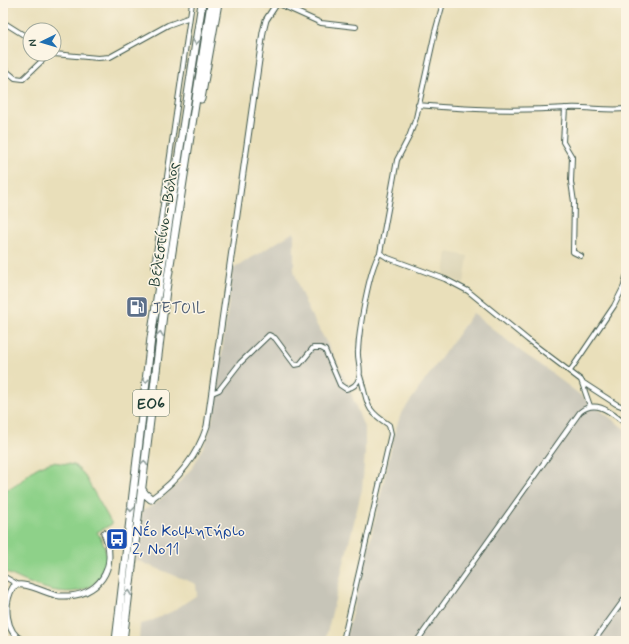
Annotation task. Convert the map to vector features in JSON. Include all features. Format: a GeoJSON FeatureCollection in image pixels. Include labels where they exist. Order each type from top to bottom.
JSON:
{"type":"FeatureCollection","features":[{"type":"Feature","properties":{"kind":"highway","name":"Βελεστίνο - Βόλος"},"geometry":{"type":"LineString","coordinates":[[116,641],[151,338],[201,3]]}},
{"type":"Feature","properties":{"kind":"highway","name":"Βελεστίνο - Βόλος"},"geometry":{"type":"LineString","coordinates":[[123,641],[166,290],[211,3]]}},
{"type":"Feature","properties":{"kind":"highway"},"geometry":{"type":"LineString","coordinates":[[185,175],[196,133],[218,3]]}},
{"type":"Feature","properties":{"kind":"highway"},"geometry":{"type":"LineString","coordinates":[[141,488],[145,494],[152,499]]}},
{"type":"Feature","properties":{"kind":"highway"},"geometry":{"type":"LineString","coordinates":[[139,504],[152,499]]}},
{"type":"Feature","properties":{"kind":"street"},"geometry":{"type":"LineString","coordinates":[[154,267],[192,3]]}},
{"type":"Feature","properties":{"kind":"street"},"geometry":{"type":"LineString","coordinates":[[152,499],[176,478],[198,449],[207,426],[263,32],[266,20],[277,3],[321,23],[356,27]]}},
{"type":"Feature","properties":{"kind":"street"},"geometry":{"type":"LineString","coordinates":[[344,641],[391,434],[389,425],[376,417],[370,410],[360,376],[358,356],[359,331],[373,266],[380,252],[397,160],[411,132],[443,3]]}},
{"type":"Feature","properties":{"kind":"street"},"geometry":{"type":"LineString","coordinates":[[62,55],[98,58],[110,57],[168,25],[190,17]]}},
{"type":"Feature","properties":{"kind":"street"},"geometry":{"type":"LineString","coordinates":[[3,22],[22,34]]}},
{"type":"Feature","properties":{"kind":"street"},"geometry":{"type":"LineString","coordinates":[[3,68],[12,76],[23,79],[41,62]]}},
{"type":"Feature","properties":{"kind":"street"},"geometry":{"type":"LineString","coordinates":[[418,105],[466,110],[565,108],[610,110],[626,109]]}},
{"type":"Feature","properties":{"kind":"street"},"geometry":{"type":"LineString","coordinates":[[565,108],[563,142],[572,157],[571,182],[574,202],[573,252],[581,256]]}},
{"type":"Feature","properties":{"kind":"street"},"geometry":{"type":"LineString","coordinates":[[158,231],[166,232]]}},
{"type":"Feature","properties":{"kind":"street"},"geometry":{"type":"LineString","coordinates":[[380,252],[388,258],[438,275],[462,287],[582,382],[616,404],[626,408]]}},
{"type":"Feature","properties":{"kind":"street"},"geometry":{"type":"LineString","coordinates":[[570,372],[614,306],[624,286],[626,277]]}},
{"type":"Feature","properties":{"kind":"street"},"geometry":{"type":"LineString","coordinates":[[212,393],[219,390],[240,363],[269,335],[275,338],[295,365],[300,364],[313,348],[321,348],[325,350],[340,385],[344,388],[351,388],[358,382],[360,376]]}},
{"type":"Feature","properties":{"kind":"street"},"geometry":{"type":"LineString","coordinates":[[582,382],[590,406]]}},
{"type":"Feature","properties":{"kind":"street"},"geometry":{"type":"LineString","coordinates":[[417,641],[582,410],[590,406],[602,408],[626,424]]}},
{"type":"Feature","properties":{"kind":"street"},"geometry":{"type":"LineString","coordinates":[[3,576],[17,584],[61,596],[91,589],[101,580],[109,567],[108,546],[104,533]]}},
{"type":"Feature","properties":{"kind":"street"},"geometry":{"type":"LineString","coordinates":[[17,584],[12,587],[10,592],[8,620],[13,634],[23,641]]}},
{"type":"Feature","properties":{"kind":"street"},"geometry":{"type":"LineString","coordinates":[[594,641],[626,597]]}},
{"type":"Feature","properties":{"kind":"shaded area"},"geometry":{"type":"Polygon","coordinates":[[[294,232],[294,270],[299,288],[310,313],[333,354],[349,388],[365,430],[365,454],[362,489],[325,641],[139,641],[140,624],[149,622],[173,611],[197,595],[196,584],[136,560],[142,510],[152,506],[174,488],[193,467],[207,439],[214,412],[233,269],[294,232]]]}},
{"type":"Feature","properties":{"kind":"shaded area"},"geometry":{"type":"Polygon","coordinates":[[[447,252],[468,256],[464,284],[444,275],[447,252]]]}},
{"type":"Feature","properties":{"kind":"shaded area"},"geometry":{"type":"Polygon","coordinates":[[[473,313],[523,353],[626,430],[626,641],[345,641],[371,537],[395,431],[401,414],[473,313]]]}},
{"type":"Feature","properties":{"kind":"green space"},"geometry":{"type":"Polygon","coordinates":[[[53,462],[74,465],[83,473],[112,524],[97,532],[102,540],[106,553],[106,567],[103,574],[94,584],[84,589],[72,592],[48,589],[24,581],[3,571],[3,490],[17,485],[37,468],[53,462]]]}},
{"type":"Feature","properties":{"kind":"place","name":"JETOIL"},"geometry":{"type":"Point","coordinates":[137,307]}},
{"type":"Feature","properties":{"kind":"place","name":"Νέο Κοιμητήριο 2, Νο11"},"geometry":{"type":"Point","coordinates":[117,539]}}]}
